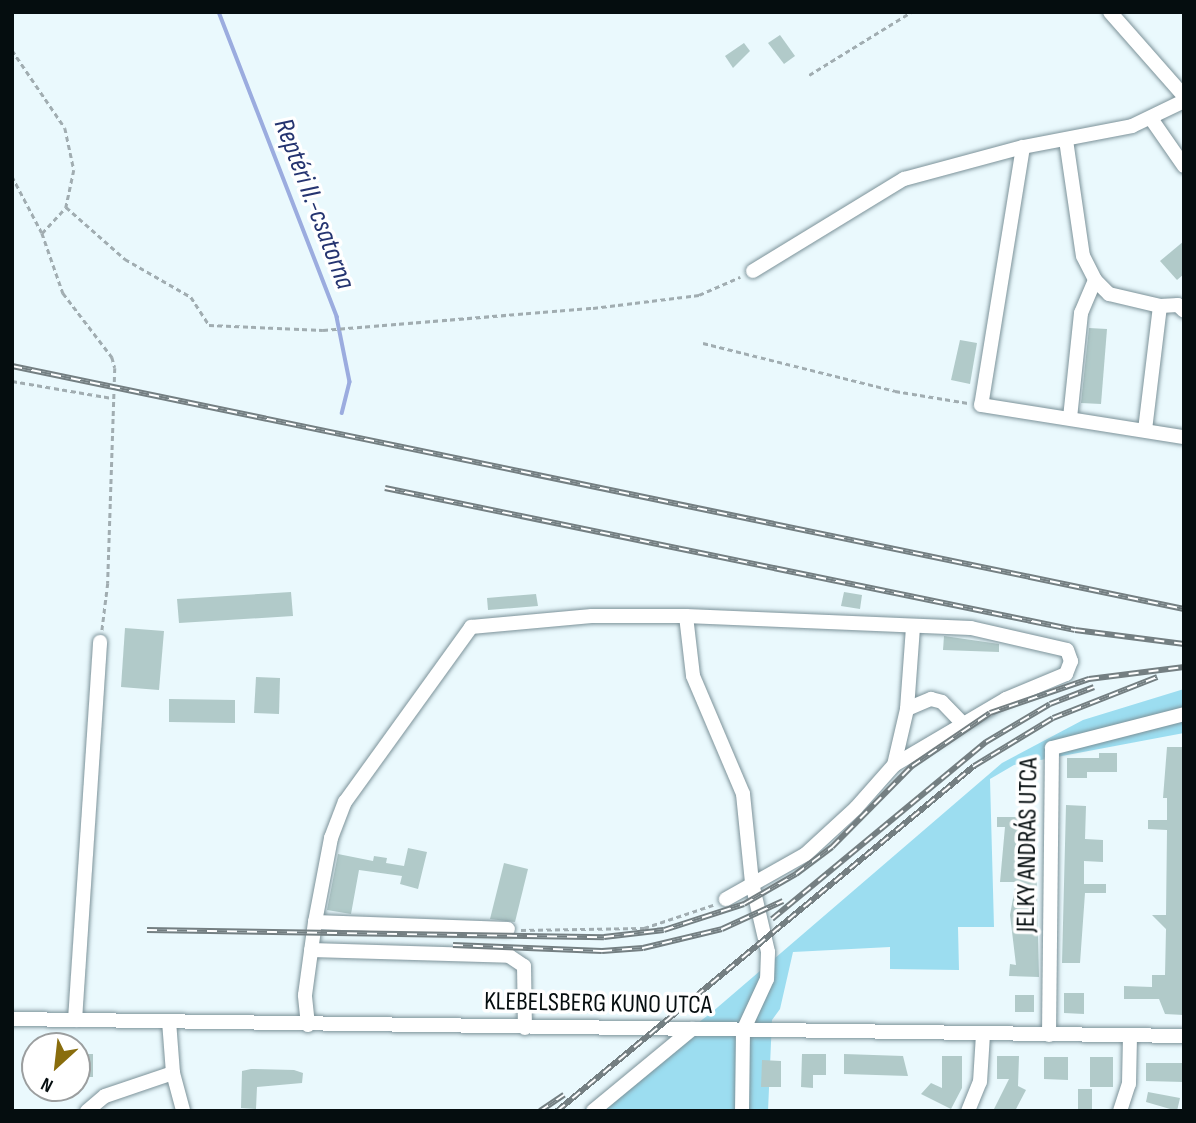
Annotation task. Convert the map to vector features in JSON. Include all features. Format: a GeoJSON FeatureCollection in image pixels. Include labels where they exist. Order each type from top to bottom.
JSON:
{"type":"FeatureCollection","features":[{"type":"Feature","properties":{"kind":"street"},"geometry":{"type":"LineString","coordinates":[[1111,12],[1184,96]]}},
{"type":"Feature","properties":{"kind":"street"},"geometry":{"type":"LineString","coordinates":[[753,271],[904,179],[1023,147],[1152,120],[1184,102]]}},
{"type":"Feature","properties":{"kind":"street"},"geometry":{"type":"LineString","coordinates":[[1152,120],[1184,166]]}},
{"type":"Feature","properties":{"kind":"street"},"geometry":{"type":"LineString","coordinates":[[1066,140],[1083,256],[1095,280],[1109,294],[1160,306],[1178,305],[1184,311]]}},
{"type":"Feature","properties":{"kind":"street"},"geometry":{"type":"LineString","coordinates":[[1023,147],[981,405],[1184,437]]}},
{"type":"Feature","properties":{"kind":"street"},"geometry":{"type":"LineString","coordinates":[[1070,418],[1081,313],[1095,280]]}},
{"type":"Feature","properties":{"kind":"street"},"geometry":{"type":"LineString","coordinates":[[1145,430],[1160,306]]}},
{"type":"Feature","properties":{"kind":"street"},"geometry":{"type":"LineString","coordinates":[[686,615],[693,676],[743,794],[752,883],[769,966],[762,993],[743,1031],[742,1111]]}},
{"type":"Feature","properties":{"kind":"street"},"geometry":{"type":"LineString","coordinates":[[308,1025],[305,995],[315,922],[331,838],[345,802],[471,627],[592,616],[686,615],[999,631],[1067,650],[1071,661],[1066,674],[962,723],[894,765],[828,836],[806,854],[726,899]]}},
{"type":"Feature","properties":{"kind":"street"},"geometry":{"type":"LineString","coordinates":[[894,765],[907,709],[913,628]]}},
{"type":"Feature","properties":{"kind":"street"},"geometry":{"type":"LineString","coordinates":[[75,1020],[100,642]]}},
{"type":"Feature","properties":{"kind":"street"},"geometry":{"type":"LineString","coordinates":[[907,709],[931,699],[943,702],[962,723]]}},
{"type":"Feature","properties":{"kind":"street","name":"JELKY ANDRÁS UTCA"},"geometry":{"type":"LineString","coordinates":[[1049,1035],[1052,748],[1184,714]]}},
{"type":"Feature","properties":{"kind":"street"},"geometry":{"type":"LineString","coordinates":[[315,922],[508,929]]}},
{"type":"Feature","properties":{"kind":"street"},"geometry":{"type":"LineString","coordinates":[[311,950],[509,956],[524,966],[525,1028]]}},
{"type":"Feature","properties":{"kind":"street","name":"KLEBELSBERG KUNO UTCA"},"geometry":{"type":"LineString","coordinates":[[12,1019],[1184,1035]]}},
{"type":"Feature","properties":{"kind":"street"},"geometry":{"type":"LineString","coordinates":[[169,1021],[173,1073],[183,1111]]}},
{"type":"Feature","properties":{"kind":"street"},"geometry":{"type":"LineString","coordinates":[[593,1111],[692,1029]]}},
{"type":"Feature","properties":{"kind":"street"},"geometry":{"type":"LineString","coordinates":[[968,1111],[980,1082],[983,1034]]}},
{"type":"Feature","properties":{"kind":"street"},"geometry":{"type":"LineString","coordinates":[[1120,1111],[1129,1084],[1130,1036]]}},
{"type":"Feature","properties":{"kind":"street"},"geometry":{"type":"LineString","coordinates":[[87,1111],[105,1096],[173,1073]]}},
{"type":"Feature","properties":{"kind":"path"},"geometry":{"type":"LineString","coordinates":[[809,75],[911,12]]}},
{"type":"Feature","properties":{"kind":"path"},"geometry":{"type":"LineString","coordinates":[[12,50],[65,128],[74,170],[66,207],[41,233]]}},
{"type":"Feature","properties":{"kind":"path"},"geometry":{"type":"LineString","coordinates":[[12,176],[41,233],[63,293],[112,357],[108,583],[100,642]]}},
{"type":"Feature","properties":{"kind":"path"},"geometry":{"type":"LineString","coordinates":[[66,207],[125,259],[191,297],[209,325],[333,329],[699,295],[753,271]]}},
{"type":"Feature","properties":{"kind":"path"},"geometry":{"type":"LineString","coordinates":[[703,343],[895,391],[981,405]]}},
{"type":"Feature","properties":{"kind":"path"},"geometry":{"type":"LineString","coordinates":[[12,381],[111,398]]}},
{"type":"Feature","properties":{"kind":"path"},"geometry":{"type":"LineString","coordinates":[[508,929],[644,928],[726,899]]}},
{"type":"Feature","properties":{"kind":"shaded area"},"geometry":{"type":"Polygon","coordinates":[[[1184,689],[1184,733],[1014,765],[990,779],[994,927],[958,927],[959,970],[890,969],[890,947],[793,952],[780,1009],[772,1020],[768,1111],[582,1111],[711,1013],[1002,763],[1083,720],[1184,689]]]}},
{"type":"Feature","properties":{"kind":"building"},"geometry":{"type":"Polygon","coordinates":[[[780,35],[795,56],[784,64],[768,43],[780,35]]]}},
{"type":"Feature","properties":{"kind":"building"},"geometry":{"type":"Polygon","coordinates":[[[744,43],[750,51],[733,68],[725,56],[744,43]]]}},
{"type":"Feature","properties":{"kind":"building"},"geometry":{"type":"Polygon","coordinates":[[[1184,241],[1184,274],[1177,280],[1160,261],[1184,241]]]}},
{"type":"Feature","properties":{"kind":"building"},"geometry":{"type":"Polygon","coordinates":[[[1089,328],[1107,329],[1101,404],[1081,403],[1089,328]]]}},
{"type":"Feature","properties":{"kind":"building"},"geometry":{"type":"Polygon","coordinates":[[[960,340],[977,343],[970,384],[951,380],[960,340]]]}},
{"type":"Feature","properties":{"kind":"building"},"geometry":{"type":"Polygon","coordinates":[[[291,592],[293,616],[179,623],[177,599],[291,592]]]}},
{"type":"Feature","properties":{"kind":"building"},"geometry":{"type":"Polygon","coordinates":[[[844,592],[862,595],[860,609],[841,606],[844,592]]]}},
{"type":"Feature","properties":{"kind":"building"},"geometry":{"type":"Polygon","coordinates":[[[536,594],[538,606],[488,610],[487,598],[536,594]]]}},
{"type":"Feature","properties":{"kind":"building"},"geometry":{"type":"Polygon","coordinates":[[[125,628],[164,631],[159,690],[121,687],[125,628]]]}},
{"type":"Feature","properties":{"kind":"building"},"geometry":{"type":"Polygon","coordinates":[[[944,636],[999,644],[999,652],[943,650],[944,636]]]}},
{"type":"Feature","properties":{"kind":"building"},"geometry":{"type":"Polygon","coordinates":[[[256,677],[280,678],[279,714],[254,713],[256,677]]]}},
{"type":"Feature","properties":{"kind":"building"},"geometry":{"type":"Polygon","coordinates":[[[169,699],[235,700],[235,723],[169,722],[169,699]]]}},
{"type":"Feature","properties":{"kind":"building"},"geometry":{"type":"Polygon","coordinates":[[[1167,747],[1184,747],[1184,1015],[1165,1014],[1159,999],[1124,999],[1124,986],[1152,987],[1152,975],[1165,975],[1166,929],[1152,915],[1166,915],[1167,830],[1148,829],[1148,820],[1167,820],[1167,798],[1163,798],[1167,747]]]}},
{"type":"Feature","properties":{"kind":"building"},"geometry":{"type":"Polygon","coordinates":[[[1099,753],[1117,753],[1117,772],[1087,772],[1087,778],[1067,778],[1067,758],[1099,758],[1099,753]]]}},
{"type":"Feature","properties":{"kind":"building"},"geometry":{"type":"Polygon","coordinates":[[[1066,805],[1086,806],[1085,839],[1103,840],[1103,862],[1084,861],[1084,884],[1106,884],[1106,893],[1085,893],[1080,963],[1062,963],[1066,805]]]}},
{"type":"Feature","properties":{"kind":"building"},"geometry":{"type":"Polygon","coordinates":[[[1017,810],[1035,810],[1039,977],[1009,976],[1010,964],[1016,965],[1010,915],[1016,882],[1000,882],[1005,827],[997,827],[997,817],[1017,817],[1017,810]]]}},
{"type":"Feature","properties":{"kind":"building"},"geometry":{"type":"Polygon","coordinates":[[[408,848],[427,852],[418,889],[400,884],[402,876],[359,870],[351,914],[327,910],[338,854],[373,861],[374,856],[387,858],[386,863],[404,866],[408,848]]]}},
{"type":"Feature","properties":{"kind":"building"},"geometry":{"type":"Polygon","coordinates":[[[504,863],[528,869],[515,922],[490,919],[504,863]]]}},
{"type":"Feature","properties":{"kind":"building"},"geometry":{"type":"Polygon","coordinates":[[[1064,993],[1084,993],[1084,1014],[1064,1013],[1064,993]]]}},
{"type":"Feature","properties":{"kind":"building"},"geometry":{"type":"Polygon","coordinates":[[[1015,995],[1034,995],[1034,1012],[1015,1012],[1015,995]]]}},
{"type":"Feature","properties":{"kind":"building"},"geometry":{"type":"Polygon","coordinates":[[[91,1054],[93,1054],[91,1077],[91,1054]]]}},
{"type":"Feature","properties":{"kind":"building"},"geometry":{"type":"Polygon","coordinates":[[[802,1054],[826,1054],[826,1075],[813,1075],[813,1088],[801,1087],[802,1054]]]}},
{"type":"Feature","properties":{"kind":"building"},"geometry":{"type":"Polygon","coordinates":[[[844,1054],[903,1056],[908,1076],[844,1074],[844,1054]]]}},
{"type":"Feature","properties":{"kind":"building"},"geometry":{"type":"Polygon","coordinates":[[[942,1056],[962,1056],[962,1088],[951,1109],[921,1094],[931,1083],[942,1088],[942,1056]]]}},
{"type":"Feature","properties":{"kind":"building"},"geometry":{"type":"Polygon","coordinates":[[[997,1056],[1019,1056],[1018,1086],[1026,1090],[1015,1111],[993,1111],[1009,1079],[997,1079],[997,1056]]]}},
{"type":"Feature","properties":{"kind":"building"},"geometry":{"type":"Polygon","coordinates":[[[1044,1057],[1068,1057],[1068,1080],[1044,1079],[1044,1057]]]}},
{"type":"Feature","properties":{"kind":"building"},"geometry":{"type":"Polygon","coordinates":[[[1090,1057],[1113,1057],[1113,1087],[1090,1087],[1090,1057]]]}},
{"type":"Feature","properties":{"kind":"building"},"geometry":{"type":"Polygon","coordinates":[[[762,1060],[781,1061],[781,1087],[761,1087],[762,1060]]]}},
{"type":"Feature","properties":{"kind":"building"},"geometry":{"type":"Polygon","coordinates":[[[1146,1063],[1184,1063],[1184,1082],[1146,1081],[1146,1063]]]}},
{"type":"Feature","properties":{"kind":"building"},"geometry":{"type":"Polygon","coordinates":[[[294,1070],[303,1073],[302,1083],[257,1087],[256,1109],[241,1108],[242,1071],[294,1070]]]}},
{"type":"Feature","properties":{"kind":"building"},"geometry":{"type":"Polygon","coordinates":[[[1078,1089],[1092,1089],[1092,1111],[1078,1111],[1078,1089]]]}},
{"type":"Feature","properties":{"kind":"building"},"geometry":{"type":"Polygon","coordinates":[[[1148,1092],[1180,1098],[1177,1111],[1146,1102],[1148,1092]]]}},
{"type":"Feature","properties":{"kind":"waterway","name":"Reptéri II.-csatorna"},"geometry":{"type":"LineString","coordinates":[[219,12],[337,317],[350,382],[342,413]]}},
{"type":"Feature","properties":{"kind":"railway"},"geometry":{"type":"LineString","coordinates":[[12,366],[1184,609]]}},
{"type":"Feature","properties":{"kind":"railway"},"geometry":{"type":"LineString","coordinates":[[385,488],[1075,630],[1184,644]]}},
{"type":"Feature","properties":{"kind":"railway"},"geometry":{"type":"LineString","coordinates":[[147,930],[604,937],[664,930],[744,904],[796,874],[832,847],[912,766],[990,713],[1089,679],[1184,667]]}},
{"type":"Feature","properties":{"kind":"railway"},"geometry":{"type":"LineString","coordinates":[[557,1111],[974,766],[1053,718],[1157,677]]}},
{"type":"Feature","properties":{"kind":"railway"},"geometry":{"type":"LineString","coordinates":[[772,919],[986,742],[1050,704],[1094,687]]}},
{"type":"Feature","properties":{"kind":"railway"},"geometry":{"type":"LineString","coordinates":[[453,945],[602,951],[643,948],[722,929],[783,901]]}},
{"type":"Feature","properties":{"kind":"railway"},"geometry":{"type":"LineString","coordinates":[[540,1111],[564,1095]]}}]}
